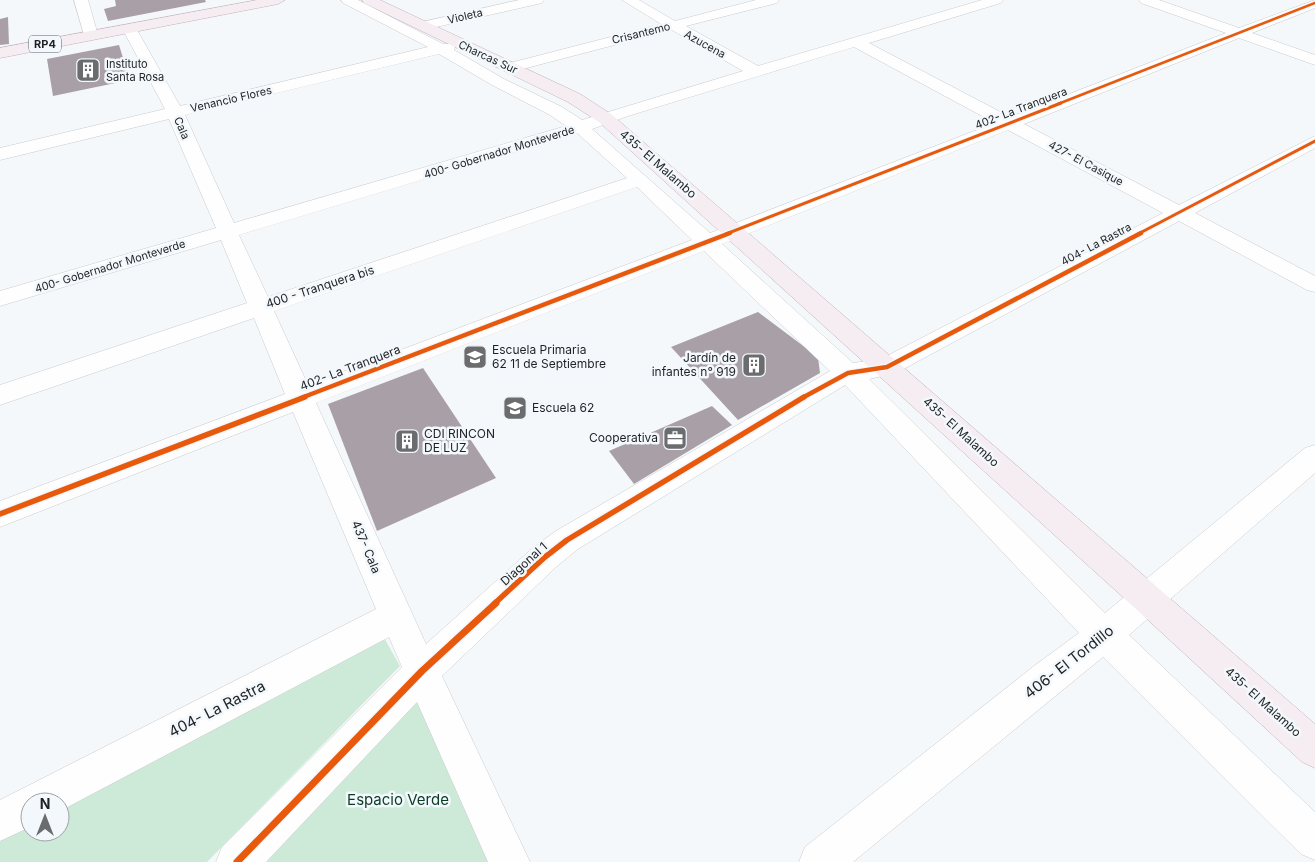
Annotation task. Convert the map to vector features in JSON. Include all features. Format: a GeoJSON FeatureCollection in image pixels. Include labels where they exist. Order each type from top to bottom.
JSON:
{"type":"FeatureCollection","features":[{"type":"Feature","properties":{"kind":"main road","name":"RP4"},"geometry":{"type":"LineString","coordinates":[[129,28],[256,0]]}},
{"type":"Feature","properties":{"kind":"main road","name":"RP4"},"geometry":{"type":"LineString","coordinates":[[0,53],[278,0]]}},
{"type":"Feature","properties":{"kind":"main road","name":"Charcas Sur"},"geometry":{"type":"LineString","coordinates":[[369,0],[574,98],[605,118]]}},
{"type":"Feature","properties":{"kind":"main road","name":"435- El Malambo"},"geometry":{"type":"LineString","coordinates":[[605,118],[720,236],[887,367],[1315,749]]}},
{"type":"Feature","properties":{"kind":"street"},"geometry":{"type":"LineString","coordinates":[[81,0],[91,35]]}},
{"type":"Feature","properties":{"kind":"street"},"geometry":{"type":"LineString","coordinates":[[348,0],[442,49],[498,82],[556,111],[580,127],[640,180],[720,236],[848,374],[1104,636],[1315,840]]}},
{"type":"Feature","properties":{"kind":"street","name":"Violeta"},"geometry":{"type":"LineString","coordinates":[[423,26],[537,0]]}},
{"type":"Feature","properties":{"kind":"street","name":"Azucena"},"geometry":{"type":"LineString","coordinates":[[629,0],[756,72]]}},
{"type":"Feature","properties":{"kind":"street","name":"Crisantemo"},"geometry":{"type":"LineString","coordinates":[[511,67],[772,0]]}},
{"type":"Feature","properties":{"kind":"street","name":"400- Gobernador Monteverde"},"geometry":{"type":"LineString","coordinates":[[0,299],[580,127],[996,0]]}},
{"type":"Feature","properties":{"kind":"street"},"geometry":{"type":"LineString","coordinates":[[1146,0],[1315,60]]}},
{"type":"Feature","properties":{"kind":"street","name":"402- La Tranquera"},"geometry":{"type":"LineString","coordinates":[[0,514],[720,236],[1315,3]]}},
{"type":"Feature","properties":{"kind":"street"},"geometry":{"type":"LineString","coordinates":[[941,4],[959,11]]}},
{"type":"Feature","properties":{"kind":"street","name":"Cala"},"geometry":{"type":"LineString","coordinates":[[129,28],[175,112],[227,232]]}},
{"type":"Feature","properties":{"kind":"street","name":"427- El Casique"},"geometry":{"type":"LineString","coordinates":[[856,42],[1315,285]]}},
{"type":"Feature","properties":{"kind":"street","name":"Venancio Flores"},"geometry":{"type":"LineString","coordinates":[[0,154],[461,44]]}},
{"type":"Feature","properties":{"kind":"street","name":"404- La Rastra"},"geometry":{"type":"LineString","coordinates":[[887,367],[1315,141]]}},
{"type":"Feature","properties":{"kind":"street","name":"400 - Tranquera bis"},"geometry":{"type":"LineString","coordinates":[[0,395],[640,180]]}},
{"type":"Feature","properties":{"kind":"street","name":"437- Cala"},"geometry":{"type":"LineString","coordinates":[[227,232],[396,616],[509,862]]}},
{"type":"Feature","properties":{"kind":"street","name":"Diagonal 1"},"geometry":{"type":"LineString","coordinates":[[237,862],[422,671],[545,557],[567,540],[824,384],[848,374],[887,367]]}},
{"type":"Feature","properties":{"kind":"street","name":"406- El Tordillo"},"geometry":{"type":"LineString","coordinates":[[820,862],[1047,678],[1104,636],[1315,456]]}},
{"type":"Feature","properties":{"kind":"street","name":"404- La Rastra"},"geometry":{"type":"LineString","coordinates":[[56,792],[396,616]]}},
{"type":"Feature","properties":{"kind":"street"},"geometry":{"type":"LineString","coordinates":[[0,821],[20,811]]}},
{"type":"Feature","properties":{"kind":"green space"},"geometry":{"type":"Polygon","coordinates":[[[383,636],[400,666],[207,862],[0,862],[0,837],[20,826],[20,842],[70,842],[70,800],[383,636]]]}},
{"type":"Feature","properties":{"kind":"green space","name":"Espacio Verde"},"geometry":{"type":"Polygon","coordinates":[[[418,689],[489,862],[258,862],[418,689]]]}},
{"type":"Feature","properties":{"kind":"building"},"geometry":{"type":"Polygon","coordinates":[[[115,0],[205,0],[206,2],[108,21],[104,9],[116,6],[115,0]]]}},
{"type":"Feature","properties":{"kind":"building"},"geometry":{"type":"Polygon","coordinates":[[[8,17],[9,44],[0,45],[0,19],[8,17]]]}},
{"type":"Feature","properties":{"kind":"building","name":"Instituto Santa Rosa"},"geometry":{"type":"Polygon","coordinates":[[[119,45],[130,80],[53,96],[47,59],[119,45]]]}},
{"type":"Feature","properties":{"kind":"building","name":"Jardín de infantes n° 919"},"geometry":{"type":"Polygon","coordinates":[[[758,312],[818,357],[820,373],[738,420],[671,347],[758,312]]]}},
{"type":"Feature","properties":{"kind":"building","name":"CDI RINCON DE LUZ"},"geometry":{"type":"Polygon","coordinates":[[[423,368],[496,478],[377,531],[328,404],[423,368]]]}},
{"type":"Feature","properties":{"kind":"building","name":"Cooperativa"},"geometry":{"type":"Polygon","coordinates":[[[712,406],[732,425],[634,484],[609,451],[712,406]]]}},
{"type":"Feature","properties":{"kind":"cycle path"},"geometry":{"type":"LineString","coordinates":[[0,514],[707,242],[1315,3]]}},
{"type":"Feature","properties":{"kind":"cycle path"},"geometry":{"type":"LineString","coordinates":[[237,862],[422,671],[545,557],[567,540],[825,384],[848,373],[887,367],[1315,141]]}},
{"type":"Feature","properties":{"kind":"place","name":"Instituto Santa Rosa"},"geometry":{"type":"Point","coordinates":[88,70]}},
{"type":"Feature","properties":{"kind":"place","name":"Escuela Primaria 62 11 de Septiembre"},"geometry":{"type":"Point","coordinates":[475,357]}},
{"type":"Feature","properties":{"kind":"place","name":"Jardín de infantes n° 919"},"geometry":{"type":"Point","coordinates":[754,365]}},
{"type":"Feature","properties":{"kind":"place","name":"Escuela 62"},"geometry":{"type":"Point","coordinates":[515,408]}},
{"type":"Feature","properties":{"kind":"place","name":"Cooperativa"},"geometry":{"type":"Point","coordinates":[675,438]}},
{"type":"Feature","properties":{"kind":"place","name":"CDI RINCON DE LUZ"},"geometry":{"type":"Point","coordinates":[407,441]}}]}
